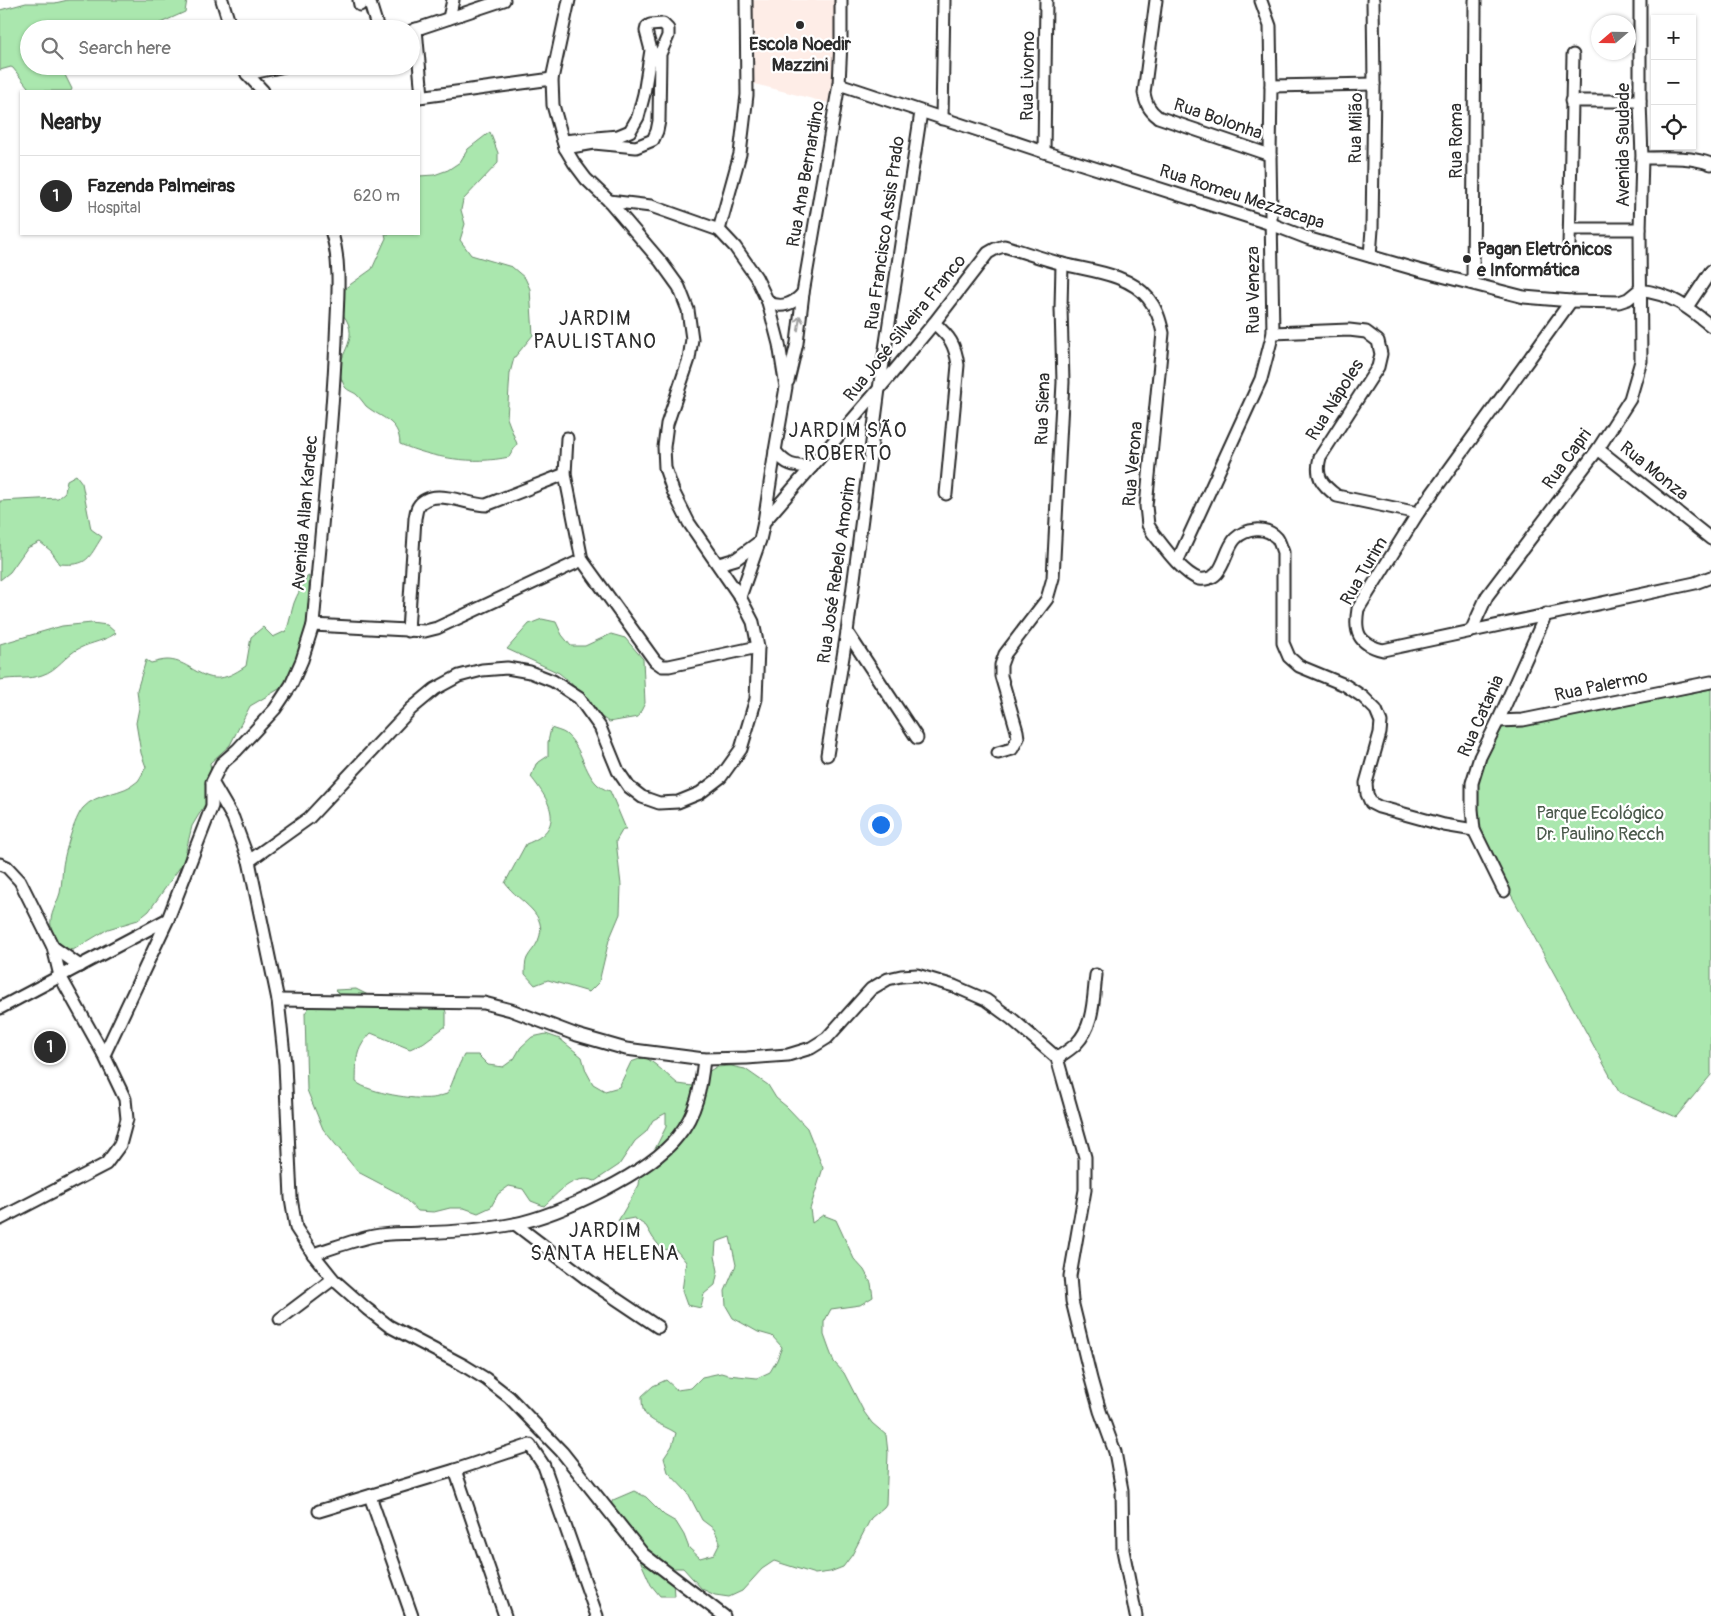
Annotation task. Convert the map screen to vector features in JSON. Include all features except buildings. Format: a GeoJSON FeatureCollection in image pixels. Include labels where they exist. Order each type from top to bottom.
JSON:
{"type":"FeatureCollection","features":[{"type":"Feature","properties":{"kind":"street"},"geometry":{"type":"LineString","coordinates":[[222,0],[228,20]]}},
{"type":"Feature","properties":{"kind":"street"},"geometry":{"type":"LineString","coordinates":[[449,18],[453,0]]}},
{"type":"Feature","properties":{"kind":"street"},"geometry":{"type":"LineString","coordinates":[[420,28],[504,0]]}},
{"type":"Feature","properties":{"kind":"street"},"geometry":{"type":"LineString","coordinates":[[249,861],[309,818],[411,709],[435,689],[459,676],[482,670],[507,668],[530,672],[553,680],[579,698],[600,728],[618,771],[629,787],[642,797],[658,803],[678,802],[700,793],[721,777],[741,749],[756,699],[758,647],[753,622],[719,564],[689,522],[673,492],[665,468],[664,446],[667,424],[689,359],[692,338],[688,310],[679,287],[661,262],[609,201],[586,179],[564,145],[553,105],[552,79],[569,0]]}},
{"type":"Feature","properties":{"kind":"street"},"geometry":{"type":"LineString","coordinates":[[719,230],[740,154],[745,115],[747,95],[746,0]]}},
{"type":"Feature","properties":{"kind":"street","name":"Rua Ana Bernardino"},"geometry":{"type":"LineString","coordinates":[[740,597],[760,540],[774,450],[786,387],[797,343],[803,293],[839,84],[841,0]]}},
{"type":"Feature","properties":{"kind":"street"},"geometry":{"type":"LineString","coordinates":[[942,119],[944,0]]}},
{"type":"Feature","properties":{"kind":"street","name":"Rua Livorno"},"geometry":{"type":"LineString","coordinates":[[1044,152],[1046,0]]}},
{"type":"Feature","properties":{"kind":"street","name":"Rua Bolonha"},"geometry":{"type":"LineString","coordinates":[[1156,0],[1144,93],[1146,104],[1150,111],[1158,117],[1270,155]]}},
{"type":"Feature","properties":{"kind":"street","name":"Rua Veneza"},"geometry":{"type":"LineString","coordinates":[[1177,562],[1261,379],[1272,333],[1270,26],[1260,0]]}},
{"type":"Feature","properties":{"kind":"street","name":"Rua Milão"},"geometry":{"type":"LineString","coordinates":[[1370,256],[1374,84],[1373,0]]}},
{"type":"Feature","properties":{"kind":"street","name":"Rua Roma"},"geometry":{"type":"LineString","coordinates":[[1473,283],[1475,0]]}},
{"type":"Feature","properties":{"kind":"street","name":"Avenida Saudade"},"geometry":{"type":"LineString","coordinates":[[1639,290],[1642,158],[1640,0]]}},
{"type":"Feature","properties":{"kind":"street"},"geometry":{"type":"LineString","coordinates":[[363,2],[373,20]]}},
{"type":"Feature","properties":{"kind":"street"},"geometry":{"type":"LineString","coordinates":[[564,145],[594,144],[636,147],[653,140],[659,121],[660,54],[668,36],[668,29],[663,24],[647,27],[646,36],[651,50],[644,94],[638,116],[630,131],[631,140],[636,147]]}},
{"type":"Feature","properties":{"kind":"street"},"geometry":{"type":"LineString","coordinates":[[1569,246],[1573,55]]}},
{"type":"Feature","properties":{"kind":"street"},"geometry":{"type":"LineString","coordinates":[[249,75],[261,90]]}},
{"type":"Feature","properties":{"kind":"street"},"geometry":{"type":"LineString","coordinates":[[418,75],[419,90]]}},
{"type":"Feature","properties":{"kind":"street"},"geometry":{"type":"LineString","coordinates":[[420,96],[552,79]]}},
{"type":"Feature","properties":{"kind":"street","name":"Rua Romeu Mezzacapa"},"geometry":{"type":"LineString","coordinates":[[839,84],[920,112],[1271,224],[1310,239],[1418,270],[1524,297],[1571,301],[1619,302],[1628,299],[1639,290]]}},
{"type":"Feature","properties":{"kind":"street"},"geometry":{"type":"LineString","coordinates":[[1271,86],[1374,84]]}},
{"type":"Feature","properties":{"kind":"street"},"geometry":{"type":"LineString","coordinates":[[1571,101],[1640,101]]}},
{"type":"Feature","properties":{"kind":"street","name":"Rua Francisco Assis Prado"},"geometry":{"type":"LineString","coordinates":[[879,389],[920,112]]}},
{"type":"Feature","properties":{"kind":"street"},"geometry":{"type":"LineString","coordinates":[[564,145],[618,136],[630,131]]}},
{"type":"Feature","properties":{"kind":"street"},"geometry":{"type":"LineString","coordinates":[[1642,158],[1702,160],[1711,164]]}},
{"type":"Feature","properties":{"kind":"street"},"geometry":{"type":"LineString","coordinates":[[609,201],[651,206],[719,230],[735,247],[756,277],[768,302],[779,344],[786,387]]}},
{"type":"Feature","properties":{"kind":"street"},"geometry":{"type":"LineString","coordinates":[[1570,229],[1640,229]]}},
{"type":"Feature","properties":{"kind":"street","name":"Avenida Allan Kardec"},"geometry":{"type":"LineString","coordinates":[[212,782],[220,764],[237,750],[275,709],[291,685],[302,660],[313,625],[334,369],[338,289],[336,248],[332,235]]}},
{"type":"Feature","properties":{"kind":"street","name":"Rua Verona"},"geometry":{"type":"LineString","coordinates":[[995,249],[1004,246],[1062,264],[1112,276],[1133,285],[1148,297],[1158,313],[1163,333],[1146,506],[1146,516],[1153,533],[1189,574],[1200,579],[1208,579],[1217,573],[1235,539],[1245,532],[1256,529],[1269,532],[1277,538],[1283,552],[1283,643],[1289,657],[1299,666],[1346,685],[1363,697],[1376,710],[1381,722],[1380,733],[1366,783],[1366,794],[1371,802],[1379,807],[1444,825],[1474,830]]}},
{"type":"Feature","properties":{"kind":"street","name":"Rua José Silveira Franco"},"geometry":{"type":"LineString","coordinates":[[764,522],[934,323],[988,253],[995,249]]}},
{"type":"Feature","properties":{"kind":"street","name":"Rua Siena"},"geometry":{"type":"LineString","coordinates":[[998,753],[1012,749],[1018,738],[1018,732],[1001,676],[1001,665],[1005,654],[1047,599],[1053,578],[1063,382],[1062,264]]}},
{"type":"Feature","properties":{"kind":"street"},"geometry":{"type":"LineString","coordinates":[[1688,307],[1711,271]]}},
{"type":"Feature","properties":{"kind":"street"},"geometry":{"type":"LineString","coordinates":[[1639,290],[1668,296],[1688,307],[1711,326]]}},
{"type":"Feature","properties":{"kind":"street","name":"Rua Capri"},"geometry":{"type":"LineString","coordinates":[[1471,631],[1487,596],[1598,449],[1630,399],[1641,361],[1639,290]]}},
{"type":"Feature","properties":{"kind":"street"},"geometry":{"type":"LineString","coordinates":[[768,302],[775,306],[789,304],[797,301],[803,293]]}},
{"type":"Feature","properties":{"kind":"street","name":"Rua Turim"},"geometry":{"type":"LineString","coordinates":[[1571,301],[1418,513],[1358,609],[1355,622],[1359,636],[1370,647],[1382,650],[1695,583],[1711,577]]}},
{"type":"Feature","properties":{"kind":"street"},"geometry":{"type":"LineString","coordinates":[[934,323],[949,336],[956,350],[958,365],[946,494]]}},
{"type":"Feature","properties":{"kind":"street","name":"Rua Nápoles"},"geometry":{"type":"LineString","coordinates":[[1272,333],[1350,330],[1366,332],[1378,341],[1382,354],[1378,367],[1320,457],[1318,467],[1320,479],[1326,488],[1337,496],[1418,513]]}},
{"type":"Feature","properties":{"kind":"street"},"geometry":{"type":"LineString","coordinates":[[779,344],[792,346],[797,343]]}},
{"type":"Feature","properties":{"kind":"street","name":"Rua José Rebelo Amorim"},"geometry":{"type":"LineString","coordinates":[[827,755],[848,632],[879,389]]}},
{"type":"Feature","properties":{"kind":"street"},"geometry":{"type":"LineString","coordinates":[[567,438],[564,474],[582,560],[651,655],[662,666],[669,666],[758,647]]}},
{"type":"Feature","properties":{"kind":"street","name":"Rua Monza"},"geometry":{"type":"LineString","coordinates":[[1598,449],[1711,539]]}},
{"type":"Feature","properties":{"kind":"street"},"geometry":{"type":"LineString","coordinates":[[774,450],[788,464],[812,466]]}},
{"type":"Feature","properties":{"kind":"street"},"geometry":{"type":"LineString","coordinates":[[408,632],[415,518],[418,507],[425,501],[435,497],[457,498],[477,505],[486,505],[564,474]]}},
{"type":"Feature","properties":{"kind":"street"},"geometry":{"type":"LineString","coordinates":[[719,564],[736,559],[760,540]]}},
{"type":"Feature","properties":{"kind":"street"},"geometry":{"type":"LineString","coordinates":[[313,625],[408,632],[425,631],[437,628],[582,560]]}},
{"type":"Feature","properties":{"kind":"street","name":"Rua Catania"},"geometry":{"type":"LineString","coordinates":[[1504,891],[1474,830],[1472,782],[1480,757],[1546,614]]}},
{"type":"Feature","properties":{"kind":"street"},"geometry":{"type":"LineString","coordinates":[[848,632],[917,738]]}},
{"type":"Feature","properties":{"kind":"street","name":"Rua Palermo"},"geometry":{"type":"LineString","coordinates":[[1498,721],[1523,720],[1711,682]]}},
{"type":"Feature","properties":{"kind":"street"},"geometry":{"type":"LineString","coordinates":[[212,782],[232,818],[249,861],[278,1000],[285,1064],[291,1198],[296,1228],[313,1254],[333,1279],[388,1326],[455,1360],[486,1379],[509,1398],[562,1452],[643,1554],[721,1615]]}},
{"type":"Feature","properties":{"kind":"street"},"geometry":{"type":"LineString","coordinates":[[104,1054],[168,919],[212,806],[212,782]]}},
{"type":"Feature","properties":{"kind":"street"},"geometry":{"type":"LineString","coordinates":[[0,864],[7,867],[20,881],[53,947],[60,976],[104,1054],[125,1099],[127,1119],[120,1145],[106,1164],[0,1219]]}},
{"type":"Feature","properties":{"kind":"street"},"geometry":{"type":"LineString","coordinates":[[0,1008],[168,919]]}},
{"type":"Feature","properties":{"kind":"street"},"geometry":{"type":"LineString","coordinates":[[53,947],[80,966]]}},
{"type":"Feature","properties":{"kind":"street"},"geometry":{"type":"LineString","coordinates":[[278,1000],[484,1003],[512,1010],[577,1035],[626,1049],[704,1058],[747,1058],[788,1055],[811,1048],[827,1038],[871,989],[888,979],[901,976],[916,975],[954,986],[986,1000],[1012,1019],[1057,1058],[1084,1157],[1085,1190],[1070,1276],[1072,1301],[1100,1411],[1115,1452],[1122,1490],[1123,1550],[1136,1616]]}},
{"type":"Feature","properties":{"kind":"street"},"geometry":{"type":"LineString","coordinates":[[1057,1058],[1077,1044],[1086,1030],[1091,1018],[1096,975]]}},
{"type":"Feature","properties":{"kind":"street"},"geometry":{"type":"LineString","coordinates":[[313,1254],[375,1236],[458,1231],[515,1224],[595,1194],[634,1172],[662,1153],[679,1136],[694,1111],[701,1089],[704,1058]]}},
{"type":"Feature","properties":{"kind":"street"},"geometry":{"type":"LineString","coordinates":[[515,1224],[591,1282],[658,1327]]}},
{"type":"Feature","properties":{"kind":"street"},"geometry":{"type":"LineString","coordinates":[[280,1319],[333,1279]]}},
{"type":"Feature","properties":{"kind":"street"},"geometry":{"type":"LineString","coordinates":[[320,1511],[530,1446],[542,1432]]}},
{"type":"Feature","properties":{"kind":"street"},"geometry":{"type":"LineString","coordinates":[[530,1446],[544,1466],[597,1616]]}},
{"type":"Feature","properties":{"kind":"street"},"geometry":{"type":"LineString","coordinates":[[544,1466],[562,1452]]}},
{"type":"Feature","properties":{"kind":"street"},"geometry":{"type":"LineString","coordinates":[[455,1470],[505,1616]]}},
{"type":"Feature","properties":{"kind":"street"},"geometry":{"type":"LineString","coordinates":[[370,1496],[412,1616]]}},
{"type":"Feature","properties":{"kind":"shaded area"},"geometry":{"type":"Polygon","coordinates":[[[746,0],[840,0],[836,105],[747,82],[746,0]]]}},
{"type":"Feature","properties":{"kind":"green space"},"geometry":{"type":"Polygon","coordinates":[[[68,0],[187,0],[185,12],[167,20],[20,20],[20,75],[65,75],[72,89],[30,90],[13,68],[0,70],[0,10],[26,3],[55,3],[68,0]]]}},
{"type":"Feature","properties":{"kind":"green space"},"geometry":{"type":"Polygon","coordinates":[[[490,132],[498,153],[498,163],[463,200],[461,210],[465,224],[460,240],[471,255],[512,267],[525,278],[530,289],[533,335],[514,358],[510,373],[507,418],[517,444],[509,457],[481,460],[453,459],[426,453],[400,444],[397,430],[393,425],[366,406],[356,394],[346,388],[340,375],[340,367],[350,337],[350,328],[346,319],[335,308],[337,294],[372,269],[386,238],[385,235],[420,235],[420,176],[434,175],[448,170],[460,162],[468,149],[490,132]]]}},
{"type":"Feature","properties":{"kind":"green space"},"geometry":{"type":"Polygon","coordinates":[[[76,475],[82,483],[91,529],[102,537],[90,556],[76,564],[60,564],[51,551],[40,542],[27,548],[10,572],[0,580],[0,501],[58,498],[65,492],[67,480],[76,475]]]}},
{"type":"Feature","properties":{"kind":"green space"},"geometry":{"type":"Polygon","coordinates":[[[309,576],[309,639],[286,685],[250,706],[230,745],[210,763],[213,791],[192,826],[183,863],[149,911],[138,920],[108,929],[73,950],[65,948],[54,935],[51,923],[52,914],[60,893],[63,866],[70,836],[76,820],[83,808],[95,799],[132,786],[138,781],[146,767],[141,753],[136,723],[139,708],[137,690],[146,660],[151,663],[165,660],[176,661],[205,675],[218,678],[238,671],[246,666],[251,637],[263,627],[273,637],[286,631],[295,600],[309,576]]]}},
{"type":"Feature","properties":{"kind":"green space"},"geometry":{"type":"Polygon","coordinates":[[[542,619],[556,622],[562,635],[571,646],[585,646],[611,634],[625,638],[643,659],[645,703],[638,717],[609,722],[597,714],[570,682],[559,673],[507,649],[529,624],[542,619]]]}},
{"type":"Feature","properties":{"kind":"green space"},"geometry":{"type":"Polygon","coordinates":[[[92,623],[107,625],[116,633],[75,651],[48,673],[32,677],[0,680],[0,644],[62,626],[92,623]]]}},
{"type":"Feature","properties":{"kind":"green space","name":"Parque Ecológico Dr. Paulino Recch"},"geometry":{"type":"Polygon","coordinates":[[[1711,689],[1711,1075],[1676,1117],[1619,1092],[1480,838],[1474,797],[1480,763],[1499,726],[1526,724],[1711,689]]]}},
{"type":"Feature","properties":{"kind":"green space"},"geometry":{"type":"Polygon","coordinates":[[[551,728],[561,731],[573,741],[595,782],[601,788],[610,791],[626,829],[623,829],[616,841],[621,885],[620,914],[609,940],[599,982],[589,992],[548,980],[535,985],[525,974],[526,960],[538,941],[541,931],[540,923],[531,909],[505,883],[526,844],[539,838],[546,831],[550,823],[549,805],[531,777],[536,764],[548,756],[551,728]]]}},
{"type":"Feature","properties":{"kind":"green space"},"geometry":{"type":"Polygon","coordinates":[[[356,989],[368,995],[367,999],[401,1008],[419,998],[440,999],[446,1012],[446,1026],[423,1043],[410,1049],[371,1033],[359,1050],[356,1082],[371,1089],[404,1097],[438,1097],[447,1094],[464,1055],[478,1055],[488,1065],[503,1067],[514,1059],[521,1047],[532,1037],[546,1034],[560,1039],[582,1057],[586,1071],[593,1084],[605,1091],[619,1087],[631,1062],[645,1057],[678,1084],[693,1086],[703,1075],[716,1067],[731,1066],[745,1069],[768,1085],[776,1098],[807,1128],[823,1168],[810,1209],[812,1223],[823,1215],[836,1220],[854,1259],[864,1270],[871,1283],[873,1297],[860,1305],[831,1309],[824,1322],[824,1335],[834,1362],[844,1373],[864,1412],[872,1423],[886,1435],[888,1453],[886,1504],[871,1518],[852,1555],[843,1567],[830,1572],[815,1574],[774,1561],[762,1569],[742,1591],[729,1597],[715,1595],[702,1589],[683,1568],[669,1568],[674,1596],[660,1596],[651,1585],[639,1558],[611,1526],[607,1512],[613,1500],[634,1491],[646,1497],[664,1515],[676,1522],[689,1548],[700,1558],[714,1554],[720,1542],[714,1529],[702,1520],[688,1493],[668,1472],[664,1458],[672,1446],[676,1433],[648,1417],[643,1409],[642,1396],[653,1386],[666,1380],[677,1390],[691,1388],[702,1377],[721,1373],[757,1378],[770,1372],[782,1347],[772,1336],[758,1332],[733,1318],[726,1306],[725,1291],[736,1265],[730,1237],[716,1242],[715,1256],[718,1271],[715,1285],[704,1294],[701,1308],[687,1305],[682,1291],[686,1262],[677,1251],[662,1249],[646,1226],[634,1218],[618,1221],[639,1185],[640,1175],[666,1127],[666,1113],[653,1120],[646,1132],[635,1141],[619,1165],[595,1181],[587,1179],[573,1182],[544,1206],[531,1201],[523,1189],[509,1186],[498,1194],[491,1207],[478,1213],[464,1208],[450,1208],[434,1212],[418,1211],[398,1193],[358,1172],[323,1129],[307,1090],[305,1013],[314,1001],[338,993],[335,990],[356,989]]]}},
{"type":"Feature","properties":{"kind":"place","name":"Escola Noedir Mazzini"},"geometry":{"type":"Point","coordinates":[800,25]}},
{"type":"Feature","properties":{"kind":"place","name":"Pagan Eletrônicos e Informática"},"geometry":{"type":"Point","coordinates":[1467,259]}},
{"type":"Feature","properties":{"kind":"place","name":"Fazenda Palmeiras"},"geometry":{"type":"Point","coordinates":[50,1047]}},
{"type":"Feature","properties":{"kind":"district","name":"JARDIM PAULISTANO"},"geometry":{"type":"Point","coordinates":[595,330]}},
{"type":"Feature","properties":{"kind":"district","name":"JARDIM SÃO ROBERTO"},"geometry":{"type":"Point","coordinates":[848,442]}},
{"type":"Feature","properties":{"kind":"district","name":"JARDIM SANTA HELENA"},"geometry":{"type":"Point","coordinates":[605,1242]}}]}
